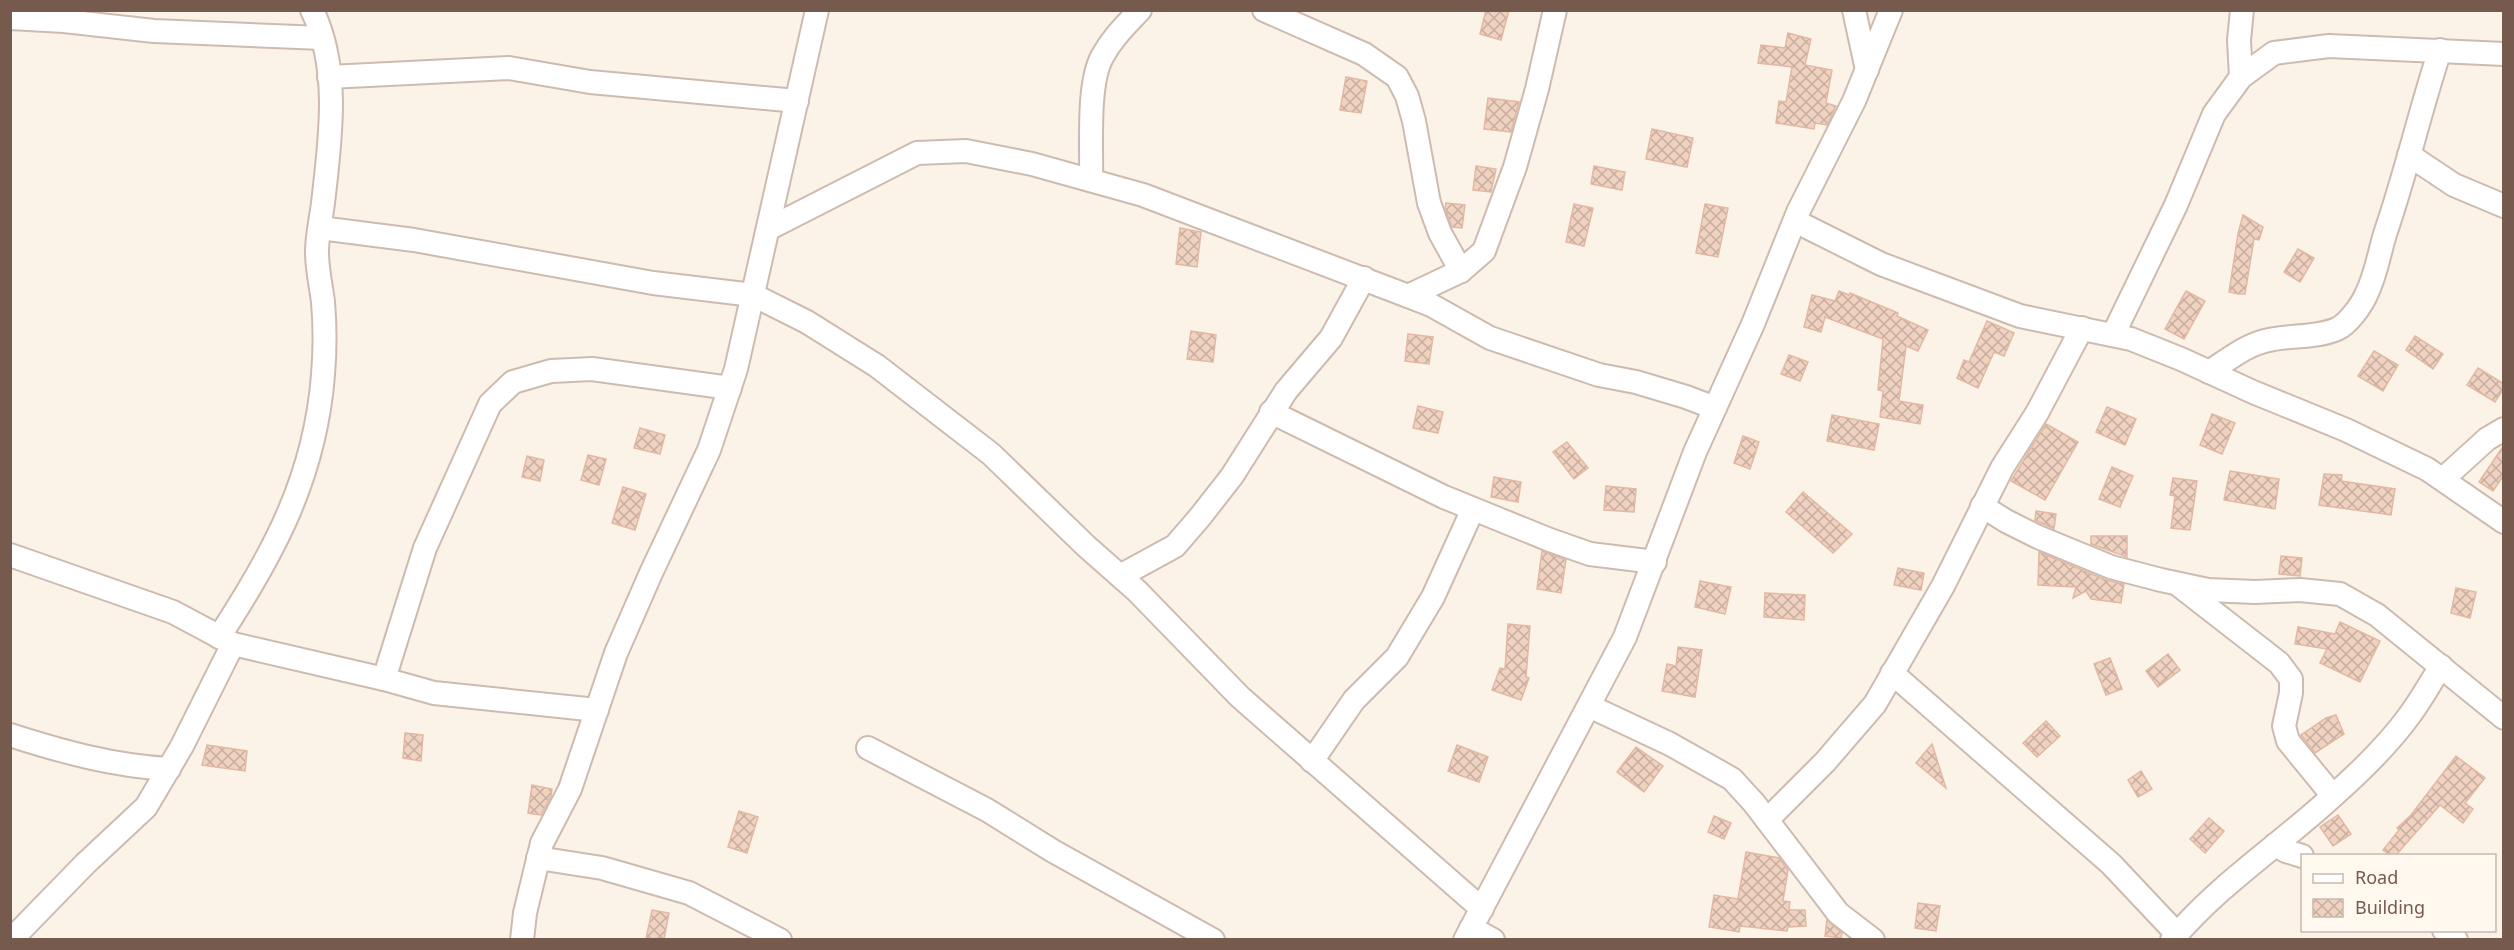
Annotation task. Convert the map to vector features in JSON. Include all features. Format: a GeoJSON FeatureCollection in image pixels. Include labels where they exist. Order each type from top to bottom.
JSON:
{"type":"FeatureCollection","features":[{"type":"Feature","properties":{"kind":"street"},"geometry":{"type":"LineString","coordinates":[[11,939],[85,864],[146,807],[169,769],[226,641],[293,506],[315,435],[323,373],[323,304],[317,252],[331,119],[329,77],[319,24],[312,10]]}},
{"type":"Feature","properties":{"kind":"street"},"geometry":{"type":"LineString","coordinates":[[522,939],[525,913],[542,843],[570,789],[616,653],[709,450],[730,388],[798,101],[817,10]]}},
{"type":"Feature","properties":{"kind":"street"},"geometry":{"type":"LineString","coordinates":[[1091,180],[1093,86],[1101,58],[1116,35],[1140,10]]}},
{"type":"Feature","properties":{"kind":"street"},"geometry":{"type":"LineString","coordinates":[[1264,10],[1364,54],[1397,77],[1407,96],[1430,203],[1440,233],[1461,271]]}},
{"type":"Feature","properties":{"kind":"street"},"geometry":{"type":"LineString","coordinates":[[1408,296],[1461,271],[1484,251],[1515,167],[1538,89],[1555,10]]}},
{"type":"Feature","properties":{"kind":"street"},"geometry":{"type":"LineString","coordinates":[[1854,10],[1867,70]]}},
{"type":"Feature","properties":{"kind":"street"},"geometry":{"type":"LineString","coordinates":[[1472,925],[1625,637],[1695,452],[1753,324],[1795,221],[1854,101],[1891,10]]}},
{"type":"Feature","properties":{"kind":"street"},"geometry":{"type":"LineString","coordinates":[[2241,77],[2239,40],[2242,10]]}},
{"type":"Feature","properties":{"kind":"street"},"geometry":{"type":"LineString","coordinates":[[10,18],[64,21],[154,31],[322,38]]}},
{"type":"Feature","properties":{"kind":"street"},"geometry":{"type":"LineString","coordinates":[[2112,335],[2176,205],[2214,114],[2241,77],[2274,53],[2329,46],[2504,54]]}},
{"type":"Feature","properties":{"kind":"street"},"geometry":{"type":"LineString","coordinates":[[2209,372],[2244,349],[2267,340],[2316,334],[2338,328],[2354,313],[2366,296],[2399,197],[2440,50]]}},
{"type":"Feature","properties":{"kind":"street"},"geometry":{"type":"LineString","coordinates":[[329,77],[508,68],[590,82],[798,101]]}},
{"type":"Feature","properties":{"kind":"street"},"geometry":{"type":"LineString","coordinates":[[768,229],[917,153],[966,151],[1032,164],[1143,195],[1231,230],[1330,264],[1431,305],[1490,338],[1599,375],[1636,382],[1686,396],[1715,408]]}},
{"type":"Feature","properties":{"kind":"street"},"geometry":{"type":"LineString","coordinates":[[2409,155],[2454,184],[2504,206]]}},
{"type":"Feature","properties":{"kind":"street"},"geometry":{"type":"LineString","coordinates":[[1795,221],[1881,264],[2020,316],[2131,339],[2346,430],[2427,468],[2504,522]]}},
{"type":"Feature","properties":{"kind":"street"},"geometry":{"type":"LineString","coordinates":[[320,228],[414,240],[653,283],[753,295],[807,322],[886,373],[991,454],[1120,576],[1240,697],[1312,761],[1472,925],[1493,939]]}},
{"type":"Feature","properties":{"kind":"street"},"geometry":{"type":"LineString","coordinates":[[1120,576],[1174,546],[1232,476],[1271,412],[1331,338],[1364,279]]}},
{"type":"Feature","properties":{"kind":"street"},"geometry":{"type":"LineString","coordinates":[[1767,820],[1825,762],[1875,704],[1943,586],[2002,468],[2037,413],[2082,328]]}},
{"type":"Feature","properties":{"kind":"street"},"geometry":{"type":"LineString","coordinates":[[384,679],[425,548],[490,404],[513,382],[551,371],[592,369],[730,388]]}},
{"type":"Feature","properties":{"kind":"street"},"geometry":{"type":"LineString","coordinates":[[1271,412],[1473,509],[1590,554],[1654,562]]}},
{"type":"Feature","properties":{"kind":"street"},"geometry":{"type":"LineString","coordinates":[[2443,479],[2487,439],[2504,429]]}},
{"type":"Feature","properties":{"kind":"street"},"geometry":{"type":"LineString","coordinates":[[1982,506],[2006,522],[2111,567],[2177,584],[2208,590],[2255,592],[2300,590],[2340,594],[2377,615],[2504,718]]}},
{"type":"Feature","properties":{"kind":"street"},"geometry":{"type":"LineString","coordinates":[[1312,761],[1354,700],[1397,657],[1434,597],[1473,509]]}},
{"type":"Feature","properties":{"kind":"street"},"geometry":{"type":"LineString","coordinates":[[10,555],[173,612],[226,641],[434,693],[597,710]]}},
{"type":"Feature","properties":{"kind":"street"},"geometry":{"type":"LineString","coordinates":[[2177,584],[2279,663],[2291,679],[2291,693],[2284,726],[2288,741],[2333,796]]}},
{"type":"Feature","properties":{"kind":"street"},"geometry":{"type":"LineString","coordinates":[[1892,673],[2111,864],[2181,935],[2241,873],[2333,796],[2383,747],[2410,716],[2441,666]]}},
{"type":"Feature","properties":{"kind":"street"},"geometry":{"type":"LineString","coordinates":[[1589,706],[1670,744],[1732,779],[1767,820],[1838,913],[1873,939]]}},
{"type":"Feature","properties":{"kind":"street"},"geometry":{"type":"LineString","coordinates":[[10,735],[94,759],[137,767],[169,769]]}},
{"type":"Feature","properties":{"kind":"street"},"geometry":{"type":"LineString","coordinates":[[868,748],[987,810],[1053,851],[1213,939]]}},
{"type":"Feature","properties":{"kind":"street"},"geometry":{"type":"LineString","coordinates":[[2275,845],[2301,856]]}},
{"type":"Feature","properties":{"kind":"street"},"geometry":{"type":"LineString","coordinates":[[538,858],[602,868],[689,893],[780,939]]}},
{"type":"Feature","properties":{"kind":"building"},"geometry":{"type":"Polygon","coordinates":[[[1486,10],[1509,10],[1501,40],[1480,34],[1486,10]]]}},
{"type":"Feature","properties":{"kind":"building"},"geometry":{"type":"Polygon","coordinates":[[[1788,33],[1811,39],[1805,65],[1832,70],[1826,103],[1836,106],[1827,125],[1815,123],[1814,129],[1776,123],[1779,101],[1786,102],[1792,67],[1758,63],[1761,45],[1785,48],[1788,33]]]}},
{"type":"Feature","properties":{"kind":"building"},"geometry":{"type":"Polygon","coordinates":[[[1346,77],[1367,81],[1361,113],[1340,110],[1346,77]]]}},
{"type":"Feature","properties":{"kind":"building"},"geometry":{"type":"Polygon","coordinates":[[[1488,98],[1519,102],[1511,132],[1484,129],[1488,98]]]}},
{"type":"Feature","properties":{"kind":"building"},"geometry":{"type":"Polygon","coordinates":[[[1652,129],[1693,138],[1687,167],[1646,159],[1652,129]]]}},
{"type":"Feature","properties":{"kind":"building"},"geometry":{"type":"Polygon","coordinates":[[[1476,166],[1496,169],[1491,192],[1473,190],[1476,166]]]}},
{"type":"Feature","properties":{"kind":"building"},"geometry":{"type":"Polygon","coordinates":[[[1594,166],[1625,172],[1622,190],[1591,184],[1594,166]]]}},
{"type":"Feature","properties":{"kind":"building"},"geometry":{"type":"Polygon","coordinates":[[[1446,203],[1465,205],[1462,228],[1452,227],[1445,208],[1446,203]]]}},
{"type":"Feature","properties":{"kind":"building"},"geometry":{"type":"Polygon","coordinates":[[[1574,204],[1593,208],[1584,246],[1566,242],[1574,204]]]}},
{"type":"Feature","properties":{"kind":"building"},"geometry":{"type":"Polygon","coordinates":[[[1705,204],[1728,208],[1718,257],[1696,253],[1705,204]]]}},
{"type":"Feature","properties":{"kind":"building"},"geometry":{"type":"Polygon","coordinates":[[[2243,215],[2263,227],[2259,240],[2254,239],[2245,294],[2238,294],[2229,292],[2243,215]]]}},
{"type":"Feature","properties":{"kind":"building"},"geometry":{"type":"Polygon","coordinates":[[[1180,228],[1201,232],[1197,267],[1176,264],[1180,228]]]}},
{"type":"Feature","properties":{"kind":"building"},"geometry":{"type":"Polygon","coordinates":[[[2298,249],[2314,258],[2300,282],[2284,272],[2298,249]]]}},
{"type":"Feature","properties":{"kind":"building"},"geometry":{"type":"Polygon","coordinates":[[[1839,291],[1849,295],[1850,293],[1898,313],[1897,316],[1928,330],[1918,351],[1906,346],[1899,401],[1923,405],[1920,424],[1880,417],[1883,391],[1878,390],[1883,339],[1825,317],[1821,332],[1804,327],[1812,295],[1835,301],[1839,291]]]}},
{"type":"Feature","properties":{"kind":"building"},"geometry":{"type":"Polygon","coordinates":[[[2186,291],[2205,301],[2184,339],[2165,329],[2186,291]]]}},
{"type":"Feature","properties":{"kind":"building"},"geometry":{"type":"Polygon","coordinates":[[[1987,321],[2014,333],[2004,356],[1994,352],[1978,388],[1957,378],[1964,360],[1969,362],[1987,321]]]}},
{"type":"Feature","properties":{"kind":"building"},"geometry":{"type":"Polygon","coordinates":[[[1191,331],[1216,335],[1213,362],[1187,359],[1191,331]]]}},
{"type":"Feature","properties":{"kind":"building"},"geometry":{"type":"Polygon","coordinates":[[[1408,334],[1433,337],[1429,364],[1405,361],[1408,334]]]}},
{"type":"Feature","properties":{"kind":"building"},"geometry":{"type":"Polygon","coordinates":[[[2415,336],[2443,354],[2433,369],[2406,350],[2415,336]]]}},
{"type":"Feature","properties":{"kind":"building"},"geometry":{"type":"Polygon","coordinates":[[[2374,351],[2398,365],[2383,391],[2358,376],[2374,351]]]}},
{"type":"Feature","properties":{"kind":"building"},"geometry":{"type":"Polygon","coordinates":[[[1789,355],[1808,362],[1800,381],[1781,374],[1789,355]]]}},
{"type":"Feature","properties":{"kind":"building"},"geometry":{"type":"Polygon","coordinates":[[[2478,368],[2504,384],[2495,402],[2467,385],[2478,368]]]}},
{"type":"Feature","properties":{"kind":"building"},"geometry":{"type":"Polygon","coordinates":[[[1418,406],[1443,412],[1438,433],[1413,428],[1418,406]]]}},
{"type":"Feature","properties":{"kind":"building"},"geometry":{"type":"Polygon","coordinates":[[[2107,407],[2136,419],[2125,445],[2096,432],[2107,407]]]}},
{"type":"Feature","properties":{"kind":"building"},"geometry":{"type":"Polygon","coordinates":[[[2212,414],[2235,423],[2222,454],[2200,445],[2212,414]]]}},
{"type":"Feature","properties":{"kind":"building"},"geometry":{"type":"Polygon","coordinates":[[[1832,415],[1879,424],[1874,450],[1827,441],[1832,415]]]}},
{"type":"Feature","properties":{"kind":"building"},"geometry":{"type":"Polygon","coordinates":[[[2046,424],[2078,442],[2045,500],[2011,481],[2046,424]]]}},
{"type":"Feature","properties":{"kind":"building"},"geometry":{"type":"Polygon","coordinates":[[[640,428],[665,435],[660,454],[634,448],[640,428]]]}},
{"type":"Feature","properties":{"kind":"building"},"geometry":{"type":"Polygon","coordinates":[[[1743,436],[1759,442],[1750,469],[1734,463],[1743,436]]]}},
{"type":"Feature","properties":{"kind":"building"},"geometry":{"type":"Polygon","coordinates":[[[1567,442],[1588,468],[1574,479],[1553,452],[1567,442]]]}},
{"type":"Feature","properties":{"kind":"building"},"geometry":{"type":"Polygon","coordinates":[[[2504,445],[2504,475],[2493,491],[2479,482],[2504,445]]]}},
{"type":"Feature","properties":{"kind":"building"},"geometry":{"type":"Polygon","coordinates":[[[588,455],[606,459],[599,485],[581,480],[588,455]]]}},
{"type":"Feature","properties":{"kind":"building"},"geometry":{"type":"Polygon","coordinates":[[[527,456],[544,460],[540,481],[522,477],[527,456]]]}},
{"type":"Feature","properties":{"kind":"building"},"geometry":{"type":"Polygon","coordinates":[[[2112,467],[2133,476],[2120,507],[2099,499],[2112,467]]]}},
{"type":"Feature","properties":{"kind":"building"},"geometry":{"type":"Polygon","coordinates":[[[2230,471],[2279,479],[2275,509],[2224,500],[2230,471]]]}},
{"type":"Feature","properties":{"kind":"building"},"geometry":{"type":"Polygon","coordinates":[[[2324,474],[2342,475],[2341,481],[2395,489],[2391,515],[2319,505],[2324,474]]]}},
{"type":"Feature","properties":{"kind":"building"},"geometry":{"type":"Polygon","coordinates":[[[1494,477],[1521,482],[1518,502],[1491,497],[1494,477]]]}},
{"type":"Feature","properties":{"kind":"building"},"geometry":{"type":"Polygon","coordinates":[[[2173,478],[2197,481],[2190,530],[2171,528],[2175,496],[2170,495],[2173,478]]]}},
{"type":"Feature","properties":{"kind":"building"},"geometry":{"type":"Polygon","coordinates":[[[1606,486],[1636,489],[1634,512],[1604,510],[1606,486]]]}},
{"type":"Feature","properties":{"kind":"building"},"geometry":{"type":"Polygon","coordinates":[[[623,487],[646,494],[635,530],[612,523],[623,487]]]}},
{"type":"Feature","properties":{"kind":"building"},"geometry":{"type":"Polygon","coordinates":[[[1803,492],[1852,534],[1833,553],[1786,512],[1803,492]]]}},
{"type":"Feature","properties":{"kind":"building"},"geometry":{"type":"Polygon","coordinates":[[[2036,511],[2056,514],[2054,529],[2035,520],[2036,511]]]}},
{"type":"Feature","properties":{"kind":"building"},"geometry":{"type":"Polygon","coordinates":[[[2091,536],[2127,536],[2127,557],[2091,544],[2091,536]]]}},
{"type":"Feature","properties":{"kind":"building"},"geometry":{"type":"Polygon","coordinates":[[[1542,551],[1566,560],[1561,593],[1537,589],[1542,551]]]}},
{"type":"Feature","properties":{"kind":"building"},"geometry":{"type":"Polygon","coordinates":[[[2039,552],[2106,580],[2124,584],[2121,603],[2091,599],[2086,591],[2073,598],[2076,587],[2038,585],[2039,552]]]}},
{"type":"Feature","properties":{"kind":"building"},"geometry":{"type":"Polygon","coordinates":[[[2281,556],[2302,558],[2300,576],[2279,574],[2281,556]]]}},
{"type":"Feature","properties":{"kind":"building"},"geometry":{"type":"Polygon","coordinates":[[[1898,568],[1924,573],[1921,590],[1894,585],[1898,568]]]}},
{"type":"Feature","properties":{"kind":"building"},"geometry":{"type":"Polygon","coordinates":[[[1700,581],[1731,587],[1725,614],[1695,607],[1700,581]]]}},
{"type":"Feature","properties":{"kind":"building"},"geometry":{"type":"Polygon","coordinates":[[[2456,588],[2476,592],[2470,618],[2451,613],[2456,588]]]}},
{"type":"Feature","properties":{"kind":"building"},"geometry":{"type":"Polygon","coordinates":[[[1765,593],[1805,595],[1804,620],[1764,617],[1765,593]]]}},
{"type":"Feature","properties":{"kind":"building"},"geometry":{"type":"Polygon","coordinates":[[[2340,622],[2380,641],[2360,682],[2320,663],[2327,649],[2295,644],[2298,627],[2335,634],[2340,622]]]}},
{"type":"Feature","properties":{"kind":"building"},"geometry":{"type":"Polygon","coordinates":[[[1508,624],[1530,626],[1526,677],[1529,678],[1521,700],[1492,690],[1500,668],[1505,669],[1508,624]]]}},
{"type":"Feature","properties":{"kind":"building"},"geometry":{"type":"Polygon","coordinates":[[[1678,647],[1702,650],[1695,697],[1662,691],[1667,664],[1676,666],[1678,647]]]}},
{"type":"Feature","properties":{"kind":"building"},"geometry":{"type":"Polygon","coordinates":[[[2168,654],[2180,670],[2158,687],[2146,671],[2168,654]]]}},
{"type":"Feature","properties":{"kind":"building"},"geometry":{"type":"Polygon","coordinates":[[[2110,658],[2122,689],[2106,695],[2094,664],[2110,658]]]}},
{"type":"Feature","properties":{"kind":"building"},"geometry":{"type":"Polygon","coordinates":[[[2336,715],[2344,734],[2315,753],[2301,735],[2326,718],[2336,715]]]}},
{"type":"Feature","properties":{"kind":"building"},"geometry":{"type":"Polygon","coordinates":[[[2046,721],[2060,736],[2037,757],[2023,743],[2046,721]]]}},
{"type":"Feature","properties":{"kind":"building"},"geometry":{"type":"Polygon","coordinates":[[[405,733],[423,735],[421,761],[403,758],[405,733]]]}},
{"type":"Feature","properties":{"kind":"building"},"geometry":{"type":"Polygon","coordinates":[[[1932,744],[1946,788],[1916,763],[1932,744]]]}},
{"type":"Feature","properties":{"kind":"building"},"geometry":{"type":"Polygon","coordinates":[[[207,745],[247,751],[245,771],[202,765],[207,745]]]}},
{"type":"Feature","properties":{"kind":"building"},"geometry":{"type":"Polygon","coordinates":[[[1457,745],[1488,757],[1479,782],[1448,771],[1457,745]]]}},
{"type":"Feature","properties":{"kind":"building"},"geometry":{"type":"Polygon","coordinates":[[[1636,747],[1663,766],[1644,792],[1617,772],[1636,747]]]}},
{"type":"Feature","properties":{"kind":"building"},"geometry":{"type":"Polygon","coordinates":[[[2456,756],[2485,778],[2465,803],[2473,809],[2463,823],[2440,805],[2397,854],[2389,854],[2383,850],[2399,830],[2397,828],[2411,815],[2456,756]]]}},
{"type":"Feature","properties":{"kind":"building"},"geometry":{"type":"Polygon","coordinates":[[[2141,771],[2152,789],[2138,797],[2128,780],[2141,771]]]}},
{"type":"Feature","properties":{"kind":"building"},"geometry":{"type":"Polygon","coordinates":[[[532,785],[552,789],[551,796],[541,815],[528,813],[532,785]]]}},
{"type":"Feature","properties":{"kind":"building"},"geometry":{"type":"Polygon","coordinates":[[[739,811],[758,817],[747,853],[728,847],[739,811]]]}},
{"type":"Feature","properties":{"kind":"building"},"geometry":{"type":"Polygon","coordinates":[[[2338,815],[2351,834],[2333,846],[2320,827],[2338,815]]]}},
{"type":"Feature","properties":{"kind":"building"},"geometry":{"type":"Polygon","coordinates":[[[1714,816],[1731,823],[1724,839],[1708,832],[1714,816]]]}},
{"type":"Feature","properties":{"kind":"building"},"geometry":{"type":"Polygon","coordinates":[[[2209,818],[2224,831],[2205,853],[2190,839],[2209,818]]]}},
{"type":"Feature","properties":{"kind":"building"},"geometry":{"type":"Polygon","coordinates":[[[1746,852],[1779,858],[1788,870],[1783,901],[1790,902],[1789,910],[1805,910],[1806,926],[1788,927],[1787,931],[1740,926],[1739,932],[1709,927],[1714,895],[1738,899],[1746,852]]]}},
{"type":"Feature","properties":{"kind":"building"},"geometry":{"type":"Polygon","coordinates":[[[1918,903],[1940,906],[1936,931],[1915,928],[1918,903]]]}},
{"type":"Feature","properties":{"kind":"building"},"geometry":{"type":"Polygon","coordinates":[[[652,910],[669,913],[664,939],[646,939],[652,910]]]}},
{"type":"Feature","properties":{"kind":"building"},"geometry":{"type":"Polygon","coordinates":[[[1827,920],[1842,933],[1841,938],[1825,936],[1827,920]]]}}]}
